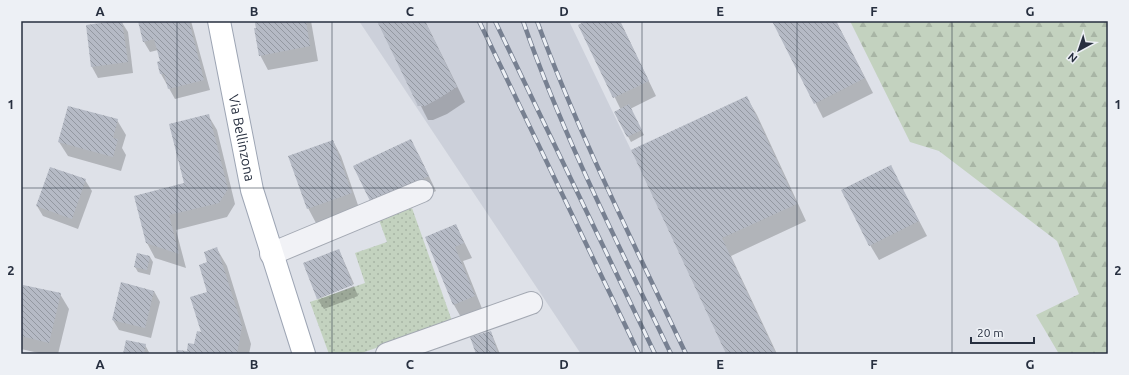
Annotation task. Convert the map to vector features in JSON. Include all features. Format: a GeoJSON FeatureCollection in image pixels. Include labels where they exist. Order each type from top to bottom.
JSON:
{"type":"FeatureCollection","features":[{"type":"Feature","properties":{"kind":"main road","name":"Via Bellinzona"},"geometry":{"type":"LineString","coordinates":[[219,21],[252,190],[271,254],[304,354]]}},
{"type":"Feature","properties":{"kind":"street"},"geometry":{"type":"LineString","coordinates":[[271,254],[422,190]]}},
{"type":"Feature","properties":{"kind":"street"},"geometry":{"type":"LineString","coordinates":[[387,354],[531,303]]}},
{"type":"Feature","properties":{"kind":"shaded area"},"geometry":{"type":"Polygon","coordinates":[[[359,21],[569,21],[726,354],[581,354],[359,21]]]}},
{"type":"Feature","properties":{"kind":"green space"},"geometry":{"type":"Polygon","coordinates":[[[850,21],[1108,21],[1108,354],[1059,354],[1036,315],[1079,294],[1057,241],[939,151],[910,142],[850,21]]]}},
{"type":"Feature","properties":{"kind":"green space"},"geometry":{"type":"Polygon","coordinates":[[[412,208],[452,321],[359,354],[329,354],[310,302],[365,283],[355,253],[387,242],[379,220],[412,208]]]}},
{"type":"Feature","properties":{"kind":"building"},"geometry":{"type":"Polygon","coordinates":[[[122,21],[128,62],[91,67],[86,25],[122,21]]]}},
{"type":"Feature","properties":{"kind":"building"},"geometry":{"type":"Polygon","coordinates":[[[138,21],[189,21],[204,80],[168,89],[164,74],[160,74],[157,62],[160,61],[154,39],[143,42],[138,21]]]}},
{"type":"Feature","properties":{"kind":"building"},"geometry":{"type":"Polygon","coordinates":[[[255,21],[306,21],[310,46],[259,56],[254,28],[256,28],[255,21]]]}},
{"type":"Feature","properties":{"kind":"building"},"geometry":{"type":"Polygon","coordinates":[[[377,21],[425,21],[457,87],[425,106],[418,106],[377,21]]]}},
{"type":"Feature","properties":{"kind":"building"},"geometry":{"type":"Polygon","coordinates":[[[586,21],[620,21],[649,81],[613,98],[578,25],[586,21]]]}},
{"type":"Feature","properties":{"kind":"building"},"geometry":{"type":"Polygon","coordinates":[[[772,21],[836,21],[865,78],[814,104],[772,21]]]}},
{"type":"Feature","properties":{"kind":"building"},"geometry":{"type":"Polygon","coordinates":[[[747,96],[797,204],[722,238],[776,354],[726,354],[631,150],[747,96]]]}},
{"type":"Feature","properties":{"kind":"building"},"geometry":{"type":"Polygon","coordinates":[[[629,104],[642,130],[627,137],[614,112],[629,104]]]}},
{"type":"Feature","properties":{"kind":"building"},"geometry":{"type":"Polygon","coordinates":[[[68,106],[118,119],[113,138],[118,139],[113,157],[58,142],[68,106]]]}},
{"type":"Feature","properties":{"kind":"building"},"geometry":{"type":"Polygon","coordinates":[[[209,114],[228,189],[219,203],[169,215],[179,254],[146,243],[134,196],[184,183],[169,124],[209,114]]]}},
{"type":"Feature","properties":{"kind":"building"},"geometry":{"type":"Polygon","coordinates":[[[411,139],[429,176],[371,203],[353,166],[411,139]]]}},
{"type":"Feature","properties":{"kind":"building"},"geometry":{"type":"Polygon","coordinates":[[[333,140],[352,193],[307,209],[288,156],[333,140]]]}},
{"type":"Feature","properties":{"kind":"building"},"geometry":{"type":"Polygon","coordinates":[[[891,165],[919,221],[869,246],[841,190],[891,165]]]}},
{"type":"Feature","properties":{"kind":"building"},"geometry":{"type":"Polygon","coordinates":[[[50,167],[86,179],[72,219],[36,206],[50,167]]]}},
{"type":"Feature","properties":{"kind":"building"},"geometry":{"type":"Polygon","coordinates":[[[456,224],[464,243],[455,247],[475,296],[453,305],[425,237],[456,224]]]}},
{"type":"Feature","properties":{"kind":"building"},"geometry":{"type":"Polygon","coordinates":[[[217,247],[242,326],[237,354],[177,354],[178,350],[187,351],[188,343],[194,344],[197,331],[201,332],[190,297],[207,292],[199,265],[207,262],[204,252],[217,247]]]}},
{"type":"Feature","properties":{"kind":"building"},"geometry":{"type":"Polygon","coordinates":[[[339,249],[353,285],[317,299],[303,263],[339,249]]]}},
{"type":"Feature","properties":{"kind":"building"},"geometry":{"type":"Polygon","coordinates":[[[137,253],[150,256],[147,270],[134,267],[137,253]]]}},
{"type":"Feature","properties":{"kind":"building"},"geometry":{"type":"Polygon","coordinates":[[[121,282],[154,291],[145,328],[112,320],[121,282]]]}},
{"type":"Feature","properties":{"kind":"building"},"geometry":{"type":"Polygon","coordinates":[[[23,285],[61,293],[49,343],[21,336],[21,295],[23,285]]]}},
{"type":"Feature","properties":{"kind":"building"},"geometry":{"type":"Polygon","coordinates":[[[491,331],[498,354],[476,354],[470,337],[491,331]]]}},
{"type":"Feature","properties":{"kind":"building"},"geometry":{"type":"Polygon","coordinates":[[[126,340],[146,344],[144,354],[123,354],[126,340]]]}},
{"type":"Feature","properties":{"kind":"railway"},"geometry":{"type":"LineString","coordinates":[[479,21],[639,354]]}},
{"type":"Feature","properties":{"kind":"railway"},"geometry":{"type":"LineString","coordinates":[[495,21],[655,354]]}},
{"type":"Feature","properties":{"kind":"railway"},"geometry":{"type":"LineString","coordinates":[[523,21],[573,148],[611,231],[671,354]]}},
{"type":"Feature","properties":{"kind":"railway"},"geometry":{"type":"LineString","coordinates":[[537,21],[553,64],[589,147],[686,354]]}}]}
